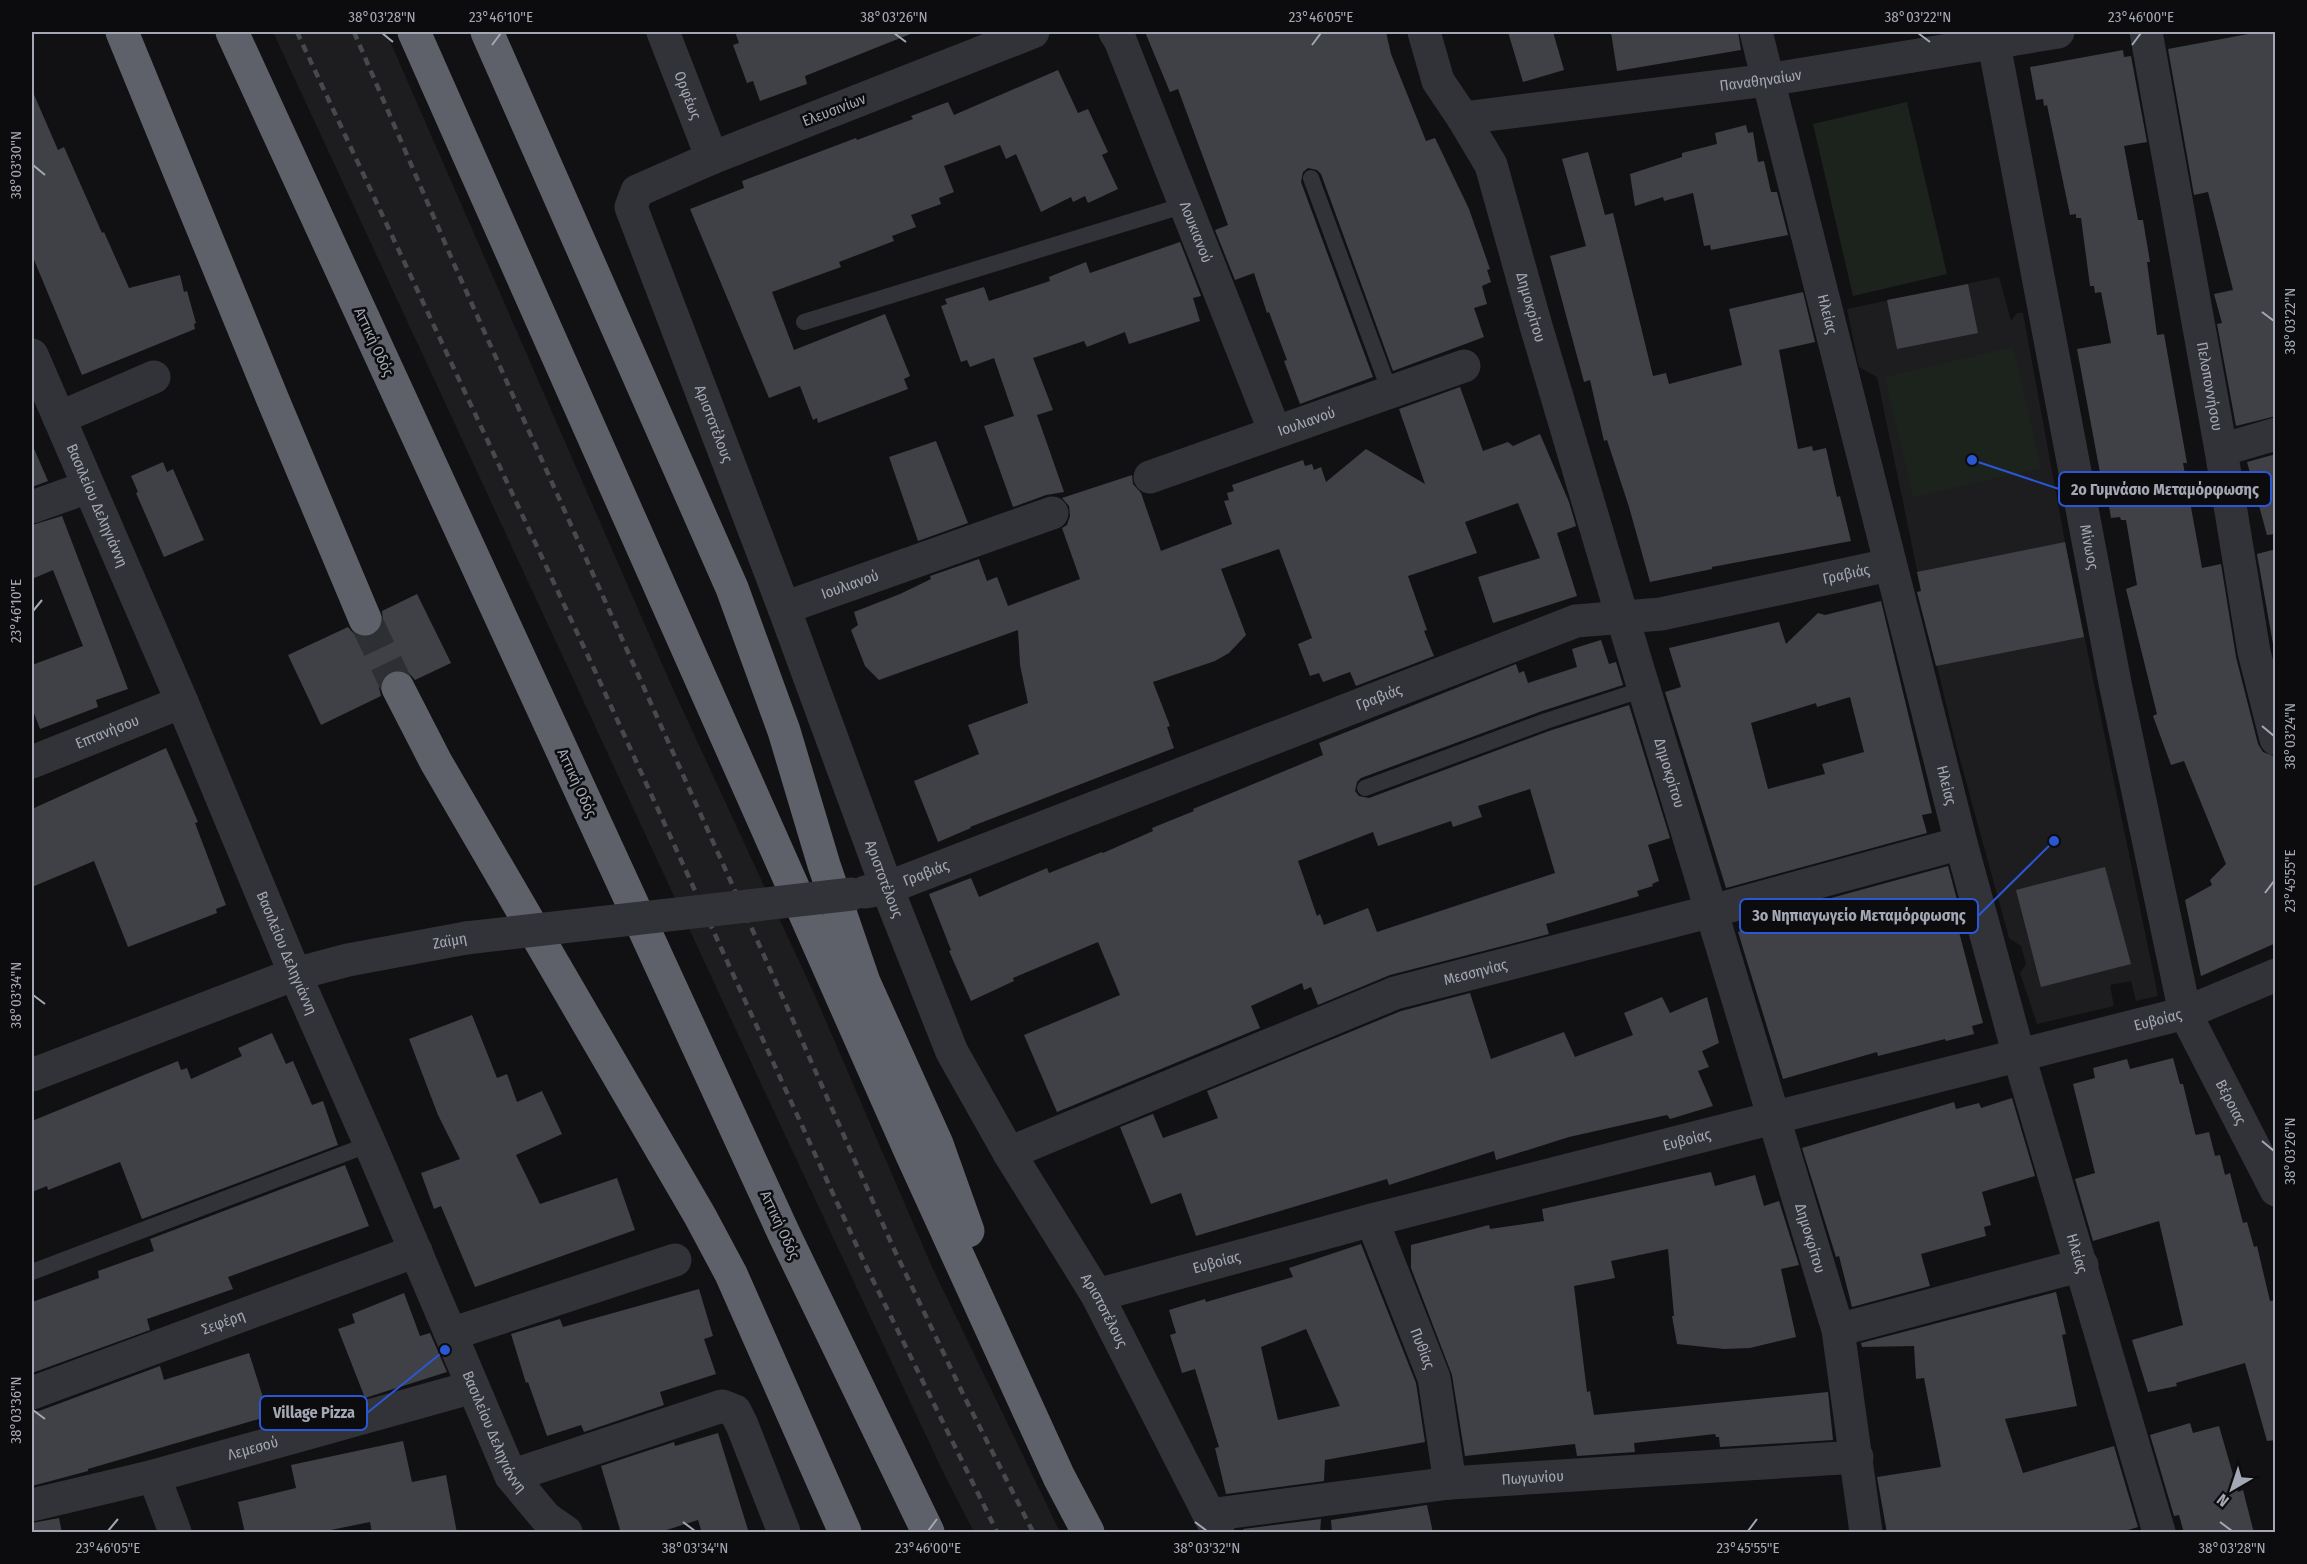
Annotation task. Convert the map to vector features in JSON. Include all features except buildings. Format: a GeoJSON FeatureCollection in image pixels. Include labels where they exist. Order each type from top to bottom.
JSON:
{"type":"FeatureCollection","features":[{"type":"Feature","properties":{"kind":"highway"},"geometry":{"type":"LineString","coordinates":[[122,32],[365,619]]}},
{"type":"Feature","properties":{"kind":"highway","name":"Αττική Οδός"},"geometry":{"type":"LineString","coordinates":[[232,32],[780,1225],[928,1533]]}},
{"type":"Feature","properties":{"kind":"highway"},"geometry":{"type":"LineString","coordinates":[[414,32],[911,1153],[1059,1477],[1088,1533]]}},
{"type":"Feature","properties":{"kind":"highway"},"geometry":{"type":"LineString","coordinates":[[487,32],[732,588],[784,731],[824,865],[864,982],[937,1144],[1059,1477]]}},
{"type":"Feature","properties":{"kind":"highway"},"geometry":{"type":"LineString","coordinates":[[398,688],[436,762],[705,1225],[731,1274],[845,1533]]}},
{"type":"Feature","properties":{"kind":"street","name":"Ορφέως"},"geometry":{"type":"LineString","coordinates":[[663,32],[712,158]]}},
{"type":"Feature","properties":{"kind":"street","name":"Ελευσινίων"},"geometry":{"type":"LineString","coordinates":[[637,191],[712,158],[1033,32]]}},
{"type":"Feature","properties":{"kind":"street","name":"Λουκιανού"},"geometry":{"type":"LineString","coordinates":[[1115,32],[1275,432]]}},
{"type":"Feature","properties":{"kind":"street","name":"Δημοκρίτου"},"geometry":{"type":"LineString","coordinates":[[1424,32],[1438,81],[1491,165],[1622,616],[1838,1330],[1866,1533]]}},
{"type":"Feature","properties":{"kind":"street","name":"Ηλείας"},"geometry":{"type":"LineString","coordinates":[[1756,32],[1961,843],[2019,1056],[2082,1265],[2158,1533]]}},
{"type":"Feature","properties":{"kind":"street","name":"Παναθηναίων"},"geometry":{"type":"LineString","coordinates":[[1463,118],[1768,80],[1917,43],[1994,44],[2058,32]]}},
{"type":"Feature","properties":{"kind":"street","name":"Πελοποννήσου"},"geometry":{"type":"LineString","coordinates":[[2146,32],[2221,450],[2254,652],[2269,681],[2276,739]]}},
{"type":"Feature","properties":{"kind":"street","name":"Μίνωος"},"geometry":{"type":"LineString","coordinates":[[1994,44],[2115,683],[2185,1013]]}},
{"type":"Feature","properties":{"kind":"street","name":"Αριστοτέλους"},"geometry":{"type":"LineString","coordinates":[[637,191],[631,207],[784,608],[887,888],[952,1052],[1009,1153],[1097,1295],[1213,1524]]}},
{"type":"Feature","properties":{"kind":"street","name":"Βασιλείου Δεληγιάννη"},"geometry":{"type":"LineString","coordinates":[[32,355],[511,1476],[546,1518],[563,1532]]}},
{"type":"Feature","properties":{"kind":"street","name":"Ιουλιανού"},"geometry":{"type":"LineString","coordinates":[[1150,477],[1464,366]]}},
{"type":"Feature","properties":{"kind":"street"},"geometry":{"type":"LineString","coordinates":[[59,418],[154,377]]}},
{"type":"Feature","properties":{"kind":"street"},"geometry":{"type":"LineString","coordinates":[[2221,450],[2276,434]]}},
{"type":"Feature","properties":{"kind":"street"},"geometry":{"type":"LineString","coordinates":[[32,507],[88,487]]}},
{"type":"Feature","properties":{"kind":"street","name":"Ιουλιανού"},"geometry":{"type":"LineString","coordinates":[[784,608],[1052,513]]}},
{"type":"Feature","properties":{"kind":"street","name":"Γραβιάς"},"geometry":{"type":"LineString","coordinates":[[887,888],[1576,621],[1661,614],[1889,565]]}},
{"type":"Feature","properties":{"kind":"street","name":"Επτανήσου"},"geometry":{"type":"LineString","coordinates":[[32,762],[182,702]]}},
{"type":"Feature","properties":{"kind":"street","name":"Μεσσηνίας"},"geometry":{"type":"LineString","coordinates":[[1009,1153],[1395,993],[1712,911],[1961,843]]}},
{"type":"Feature","properties":{"kind":"street","name":"Ζαϊμη"},"geometry":{"type":"LineString","coordinates":[[32,1075],[295,974],[348,960],[466,938],[852,894],[887,888]]}},
{"type":"Feature","properties":{"kind":"street","name":"Ευβοίας"},"geometry":{"type":"LineString","coordinates":[[1097,1295],[1372,1220],[2185,1013],[2276,975]]}},
{"type":"Feature","properties":{"kind":"street","name":"Βέροιας"},"geometry":{"type":"LineString","coordinates":[[2185,1013],[2276,1190]]}},
{"type":"Feature","properties":{"kind":"street","name":"Πυθίας"},"geometry":{"type":"LineString","coordinates":[[1372,1220],[1434,1378],[1450,1483]]}},
{"type":"Feature","properties":{"kind":"street","name":"Σεφέρη"},"geometry":{"type":"LineString","coordinates":[[32,1393],[416,1251]]}},
{"type":"Feature","properties":{"kind":"street"},"geometry":{"type":"LineString","coordinates":[[451,1334],[675,1260]]}},
{"type":"Feature","properties":{"kind":"street"},"geometry":{"type":"LineString","coordinates":[[1838,1330],[2082,1265]]}},
{"type":"Feature","properties":{"kind":"street","name":"Λεμεσού"},"geometry":{"type":"LineString","coordinates":[[32,1505],[153,1476],[473,1387]]}},
{"type":"Feature","properties":{"kind":"street"},"geometry":{"type":"LineString","coordinates":[[511,1476],[722,1406],[735,1411],[742,1425],[784,1533]]}},
{"type":"Feature","properties":{"kind":"street","name":"Πωγωνίου"},"geometry":{"type":"LineString","coordinates":[[1213,1524],[1450,1483],[1857,1457]]}},
{"type":"Feature","properties":{"kind":"street"},"geometry":{"type":"LineString","coordinates":[[153,1476],[175,1533]]}},
{"type":"Feature","properties":{"kind":"lane"},"geometry":{"type":"LineString","coordinates":[[1311,178],[1390,392]]}},
{"type":"Feature","properties":{"kind":"lane"},"geometry":{"type":"LineString","coordinates":[[804,322],[1185,205]]}},
{"type":"Feature","properties":{"kind":"lane"},"geometry":{"type":"LineString","coordinates":[[1365,788],[1546,721],[1644,689]]}},
{"type":"Feature","properties":{"kind":"lane"},"geometry":{"type":"LineString","coordinates":[[32,1272],[370,1144]]}},
{"type":"Feature","properties":{"kind":"shaded area"},"geometry":{"type":"Polygon","coordinates":[[[273,32],[386,32],[673,689],[816,998],[932,1267],[1060,1532],[974,1532],[944,1474],[763,1088],[273,32]]]}},
{"type":"Feature","properties":{"kind":"shaded area"},"geometry":{"type":"Polygon","coordinates":[[[1907,102],[1947,274],[1853,296],[1813,124],[1907,102]]]}},
{"type":"Feature","properties":{"kind":"shaded area"},"geometry":{"type":"Polygon","coordinates":[[[1999,277],[2011,321],[2017,313],[2023,313],[2065,542],[2158,996],[2136,1001],[2131,981],[2110,985],[2114,1006],[2037,1024],[2020,973],[2026,964],[2021,946],[2009,938],[1956,745],[1937,666],[1877,377],[1859,367],[1847,309],[1999,277]]]}},
{"type":"Feature","properties":{"kind":"shaded area"},"geometry":{"type":"Polygon","coordinates":[[[2013,347],[2041,468],[1913,497],[1885,377],[2013,347]]]}},
{"type":"Feature","properties":{"kind":"tunnel"},"geometry":{"type":"LineString","coordinates":[[365,619],[398,688]]}},
{"type":"Feature","properties":{"kind":"railway"},"geometry":{"type":"LineString","coordinates":[[297,32],[595,671],[865,1264],[997,1532]]}},
{"type":"Feature","properties":{"kind":"railway"},"geometry":{"type":"LineString","coordinates":[[354,32],[454,264],[893,1247],[964,1396],[1033,1532]]}},
{"type":"Feature","properties":{"kind":"place","name":"2ο Γυμνάσιο Μεταμόρφωσης"},"geometry":{"type":"Point","coordinates":[1972,460]}},
{"type":"Feature","properties":{"kind":"place","name":"3ο Νηπιαγωγείο Μεταμόρφωσης"},"geometry":{"type":"Point","coordinates":[2054,841]}},
{"type":"Feature","properties":{"kind":"place","name":"Village Pizza"},"geometry":{"type":"Point","coordinates":[445,1350]}}]}
